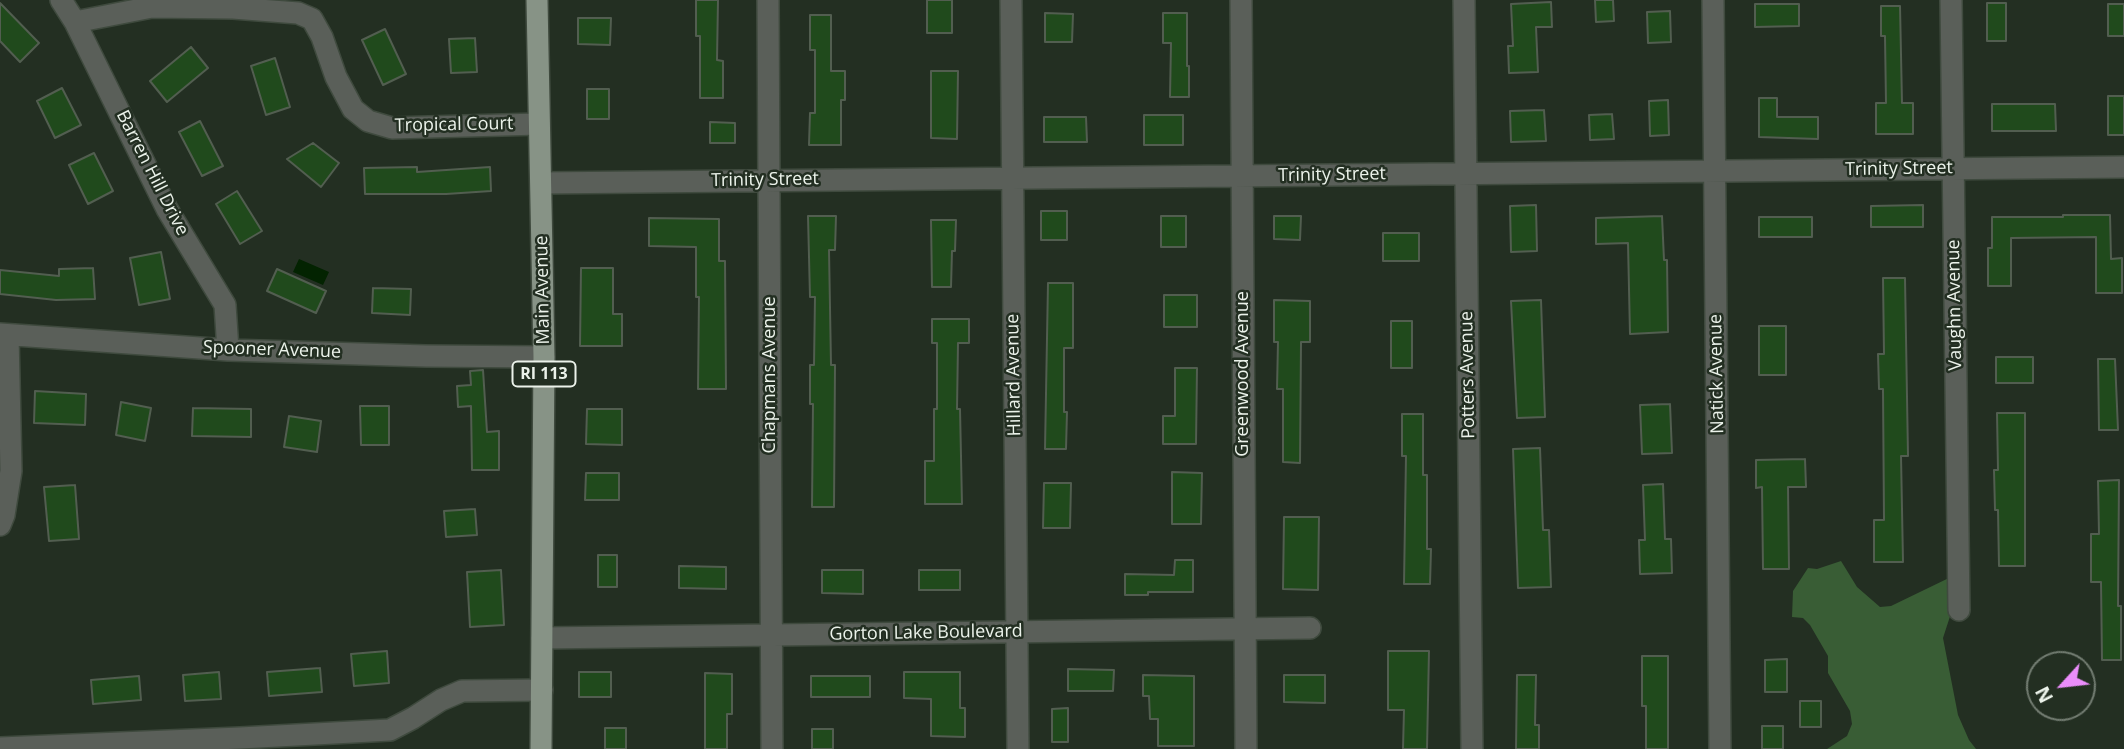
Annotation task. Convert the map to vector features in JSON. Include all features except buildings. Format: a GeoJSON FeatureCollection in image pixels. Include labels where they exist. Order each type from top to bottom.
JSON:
{"type":"FeatureCollection","features":[{"type":"Feature","properties":{"kind":"main road","name":"Main Avenue"},"geometry":{"type":"LineString","coordinates":[[537,0],[544,357],[541,749]]}},
{"type":"Feature","properties":{"kind":"street","name":"Barren Hill Drive"},"geometry":{"type":"LineString","coordinates":[[61,0],[75,22],[167,209],[225,305],[228,350]]}},
{"type":"Feature","properties":{"kind":"street","name":"Chapmans Avenue"},"geometry":{"type":"LineString","coordinates":[[768,0],[772,749]]}},
{"type":"Feature","properties":{"kind":"street","name":"Hillard Avenue"},"geometry":{"type":"LineString","coordinates":[[1010,0],[1018,749]]}},
{"type":"Feature","properties":{"kind":"street","name":"Greenwood Avenue"},"geometry":{"type":"LineString","coordinates":[[1241,0],[1246,749]]}},
{"type":"Feature","properties":{"kind":"street","name":"Potters Avenue"},"geometry":{"type":"LineString","coordinates":[[1464,0],[1472,749]]}},
{"type":"Feature","properties":{"kind":"street","name":"Natick Avenue"},"geometry":{"type":"LineString","coordinates":[[1713,0],[1720,749]]}},
{"type":"Feature","properties":{"kind":"street","name":"Vaughn Avenue"},"geometry":{"type":"LineString","coordinates":[[1951,0],[1959,610]]}},
{"type":"Feature","properties":{"kind":"street","name":"Tropical Court"},"geometry":{"type":"LineString","coordinates":[[75,22],[152,7],[233,8],[268,5],[298,13],[311,8],[312,19],[322,37],[336,77],[353,109],[368,121],[392,128],[539,124]]}},
{"type":"Feature","properties":{"kind":"street","name":"Trinity Street"},"geometry":{"type":"LineString","coordinates":[[541,183],[2124,167]]}},
{"type":"Feature","properties":{"kind":"street","name":"Spooner Avenue"},"geometry":{"type":"LineString","coordinates":[[4,334],[228,350],[544,357]]}},
{"type":"Feature","properties":{"kind":"street"},"geometry":{"type":"LineString","coordinates":[[0,524],[11,471],[4,334]]}},
{"type":"Feature","properties":{"kind":"street","name":"Gorton Lake Boulevard"},"geometry":{"type":"LineString","coordinates":[[542,638],[1310,628]]}},
{"type":"Feature","properties":{"kind":"street"},"geometry":{"type":"LineString","coordinates":[[0,748],[390,730],[462,691],[541,690]]}},
{"type":"Feature","properties":{"kind":"shaded area"},"geometry":{"type":"Polygon","coordinates":[[[299,259],[329,272],[323,285],[293,272],[299,259]]]}},
{"type":"Feature","properties":{"kind":"shaded area"},"geometry":{"type":"Polygon","coordinates":[[[1841,561],[1857,587],[1880,607],[1891,606],[1953,576],[1955,601],[1943,638],[1958,715],[1976,749],[1827,749],[1847,736],[1852,724],[1850,711],[1828,673],[1828,656],[1810,625],[1803,618],[1792,617],[1793,591],[1808,568],[1817,569],[1841,561]]]}}]}
